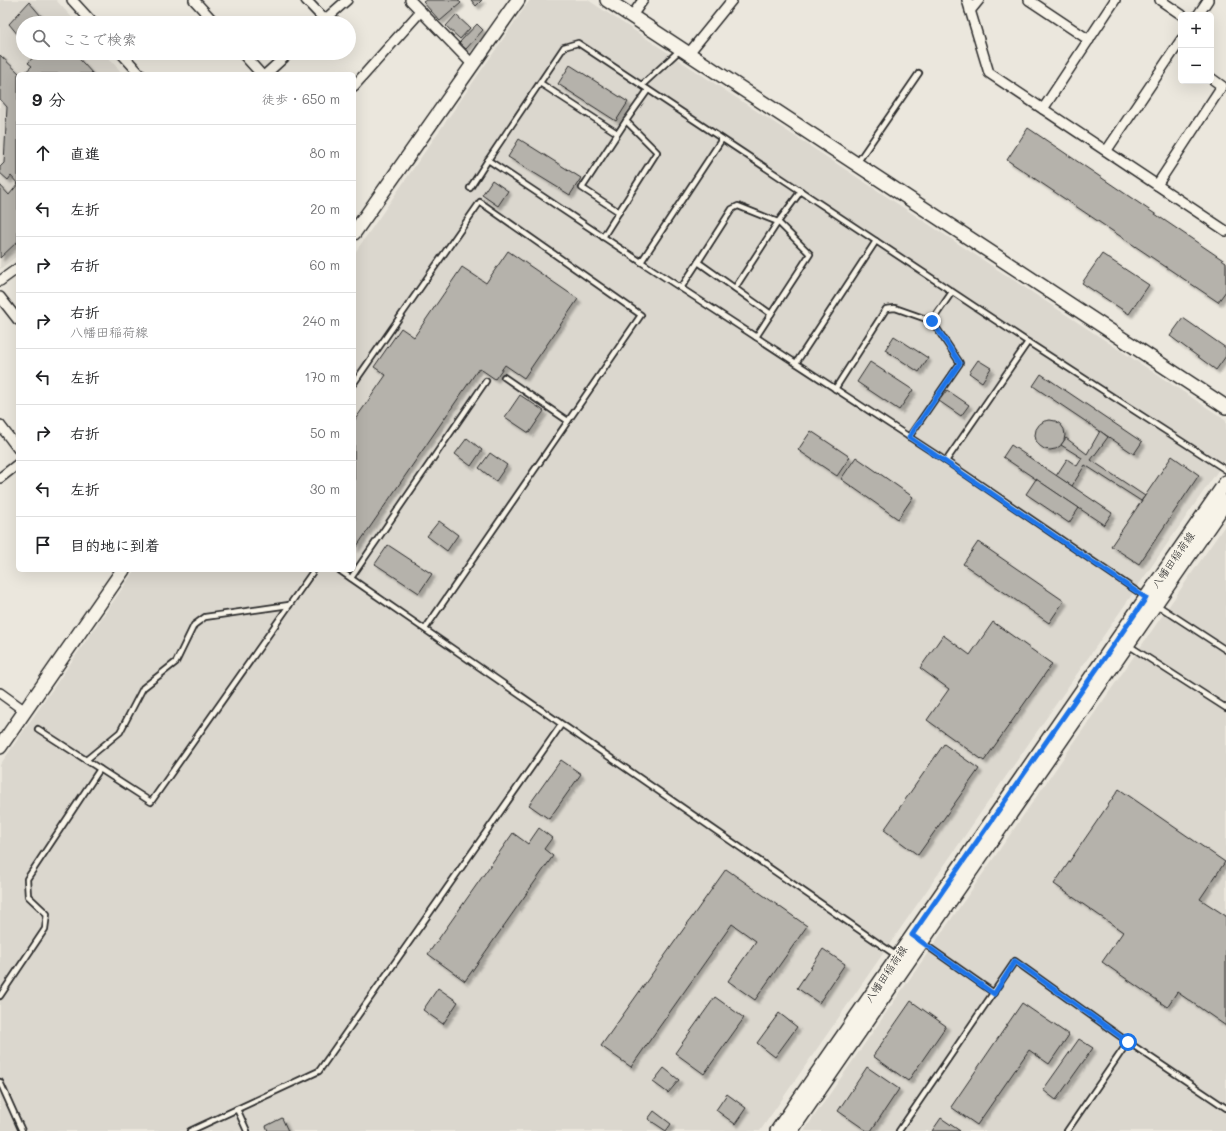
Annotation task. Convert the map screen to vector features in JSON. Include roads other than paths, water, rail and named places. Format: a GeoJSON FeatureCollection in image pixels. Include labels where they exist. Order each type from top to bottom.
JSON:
{"type":"FeatureCollection","features":[{"type":"Feature","properties":{"kind":"main road"},"geometry":{"type":"LineString","coordinates":[[356,230],[518,0]]}},
{"type":"Feature","properties":{"kind":"main road"},"geometry":{"type":"LineString","coordinates":[[607,0],[1226,407]]}},
{"type":"Feature","properties":{"kind":"main road","name":"八幡田稲荷線"},"geometry":{"type":"LineString","coordinates":[[917,939],[1128,644],[1151,601],[1226,482]]}},
{"type":"Feature","properties":{"kind":"main road","name":"八幡田稲荷線"},"geometry":{"type":"LineString","coordinates":[[791,1131],[917,939],[1151,601],[1226,502]]}},
{"type":"Feature","properties":{"kind":"main road"},"geometry":{"type":"LineString","coordinates":[[0,747],[117,573]]}},
{"type":"Feature","properties":{"kind":"main road","name":"八幡田稲荷線"},"geometry":{"type":"LineString","coordinates":[[777,1131],[903,960]]}},
{"type":"Feature","properties":{"kind":"street"},"geometry":{"type":"LineString","coordinates":[[72,0],[87,16]]}},
{"type":"Feature","properties":{"kind":"street"},"geometry":{"type":"LineString","coordinates":[[194,0],[209,16]]}},
{"type":"Feature","properties":{"kind":"street"},"geometry":{"type":"LineString","coordinates":[[306,0],[318,16]]}},
{"type":"Feature","properties":{"kind":"street"},"geometry":{"type":"LineString","coordinates":[[330,16],[347,0]]}},
{"type":"Feature","properties":{"kind":"street"},"geometry":{"type":"LineString","coordinates":[[410,0],[473,66]]}},
{"type":"Feature","properties":{"kind":"street"},"geometry":{"type":"LineString","coordinates":[[631,17],[643,0]]}},
{"type":"Feature","properties":{"kind":"street"},"geometry":{"type":"LineString","coordinates":[[685,51],[732,0]]}},
{"type":"Feature","properties":{"kind":"street"},"geometry":{"type":"LineString","coordinates":[[967,0],[989,73],[1107,150],[1226,231]]}},
{"type":"Feature","properties":{"kind":"street"},"geometry":{"type":"LineString","coordinates":[[970,11],[979,0]]}},
{"type":"Feature","properties":{"kind":"street"},"geometry":{"type":"LineString","coordinates":[[1029,0],[1089,40]]}},
{"type":"Feature","properties":{"kind":"street"},"geometry":{"type":"LineString","coordinates":[[1043,109],[1115,0]]}},
{"type":"Feature","properties":{"kind":"street"},"geometry":{"type":"LineString","coordinates":[[1160,0],[1178,12]]}},
{"type":"Feature","properties":{"kind":"street"},"geometry":{"type":"LineString","coordinates":[[1200,12],[1208,0]]}},
{"type":"Feature","properties":{"kind":"street"},"geometry":{"type":"LineString","coordinates":[[356,84],[420,11]]}},
{"type":"Feature","properties":{"kind":"street"},"geometry":{"type":"LineString","coordinates":[[1107,150],[1178,44]]}},
{"type":"Feature","properties":{"kind":"street"},"geometry":{"type":"LineString","coordinates":[[1173,52],[1178,56]]}},
{"type":"Feature","properties":{"kind":"street"},"geometry":{"type":"LineString","coordinates":[[127,60],[138,72]]}},
{"type":"Feature","properties":{"kind":"street"},"geometry":{"type":"LineString","coordinates":[[248,60],[259,72]]}},
{"type":"Feature","properties":{"kind":"street"},"geometry":{"type":"LineString","coordinates":[[268,72],[281,60]]}},
{"type":"Feature","properties":{"kind":"street"},"geometry":{"type":"LineString","coordinates":[[1157,185],[1224,83],[1214,79]]}},
{"type":"Feature","properties":{"kind":"street"},"geometry":{"type":"LineString","coordinates":[[0,281],[16,269]]}},
{"type":"Feature","properties":{"kind":"street"},"geometry":{"type":"LineString","coordinates":[[0,297],[16,317]]}},
{"type":"Feature","properties":{"kind":"street"},"geometry":{"type":"LineString","coordinates":[[0,425],[16,446]]}},
{"type":"Feature","properties":{"kind":"street"},"geometry":{"type":"LineString","coordinates":[[0,478],[16,466]]}},
{"type":"Feature","properties":{"kind":"street"},"geometry":{"type":"LineString","coordinates":[[0,693],[25,711]]}},
{"type":"Feature","properties":{"kind":"lane"},"geometry":{"type":"LineString","coordinates":[[470,188],[564,47],[578,43],[952,292],[1226,470]]}},
{"type":"Feature","properties":{"kind":"lane"},"geometry":{"type":"LineString","coordinates":[[642,86],[685,51]]}},
{"type":"Feature","properties":{"kind":"lane"},"geometry":{"type":"LineString","coordinates":[[856,165],[919,73]]}},
{"type":"Feature","properties":{"kind":"lane"},"geometry":{"type":"LineString","coordinates":[[540,83],[617,133]]}},
{"type":"Feature","properties":{"kind":"lane"},"geometry":{"type":"LineString","coordinates":[[619,212],[582,188],[617,133],[648,90]]}},
{"type":"Feature","properties":{"kind":"lane"},"geometry":{"type":"LineString","coordinates":[[603,237],[657,152],[626,121]]}},
{"type":"Feature","properties":{"kind":"lane"},"geometry":{"type":"LineString","coordinates":[[641,262],[722,139]]}},
{"type":"Feature","properties":{"kind":"lane"},"geometry":{"type":"LineString","coordinates":[[488,160],[680,288],[946,461],[1151,601],[1226,650]]}},
{"type":"Feature","properties":{"kind":"lane"},"geometry":{"type":"LineString","coordinates":[[734,288],[778,222],[801,191]]}},
{"type":"Feature","properties":{"kind":"lane"},"geometry":{"type":"LineString","coordinates":[[356,380],[480,202],[641,315],[425,629]]}},
{"type":"Feature","properties":{"kind":"lane"},"geometry":{"type":"LineString","coordinates":[[680,288],[732,209],[738,206],[778,222],[810,254],[756,337]]}},
{"type":"Feature","properties":{"kind":"lane"},"geometry":{"type":"LineString","coordinates":[[796,363],[876,241]]}},
{"type":"Feature","properties":{"kind":"lane"},"geometry":{"type":"LineString","coordinates":[[698,262],[771,314]]}},
{"type":"Feature","properties":{"kind":"lane"},"geometry":{"type":"LineString","coordinates":[[932,321],[952,292]]}},
{"type":"Feature","properties":{"kind":"lane"},"geometry":{"type":"LineString","coordinates":[[835,389],[886,309],[895,308],[932,321],[960,363],[909,437]]}},
{"type":"Feature","properties":{"kind":"lane"},"geometry":{"type":"LineString","coordinates":[[946,461],[1028,342]]}},
{"type":"Feature","properties":{"kind":"lane"},"geometry":{"type":"LineString","coordinates":[[504,376],[568,421]]}},
{"type":"Feature","properties":{"kind":"lane"},"geometry":{"type":"LineString","coordinates":[[356,571],[486,381]]}},
{"type":"Feature","properties":{"kind":"lane"},"geometry":{"type":"LineString","coordinates":[[38,729],[151,802],[313,572]]}},
{"type":"Feature","properties":{"kind":"lane"},"geometry":{"type":"LineString","coordinates":[[342,572],[561,725],[903,960]]}},
{"type":"Feature","properties":{"kind":"lane"},"geometry":{"type":"LineString","coordinates":[[351,578],[355,572]]}},
{"type":"Feature","properties":{"kind":"lane"},"geometry":{"type":"LineString","coordinates":[[86,760],[120,732],[143,688],[176,662],[194,624],[206,617],[289,606]]}},
{"type":"Feature","properties":{"kind":"lane"},"geometry":{"type":"LineString","coordinates":[[1128,644],[1226,708]]}},
{"type":"Feature","properties":{"kind":"lane"},"geometry":{"type":"LineString","coordinates":[[190,1131],[319,1071],[561,725]]}},
{"type":"Feature","properties":{"kind":"lane"},"geometry":{"type":"LineString","coordinates":[[0,996],[45,929],[47,914],[28,896],[27,879],[100,769]]}},
{"type":"Feature","properties":{"kind":"lane"},"geometry":{"type":"LineString","coordinates":[[917,939],[994,994]]}},
{"type":"Feature","properties":{"kind":"lane"},"geometry":{"type":"LineString","coordinates":[[899,1131],[994,994],[1015,961],[1128,1042],[1226,1108]]}},
{"type":"Feature","properties":{"kind":"lane"},"geometry":{"type":"LineString","coordinates":[[1067,1131],[1128,1042]]}},
{"type":"Feature","properties":{"kind":"lane"},"geometry":{"type":"LineString","coordinates":[[0,1082],[22,1131]]}},
{"type":"Feature","properties":{"kind":"lane"},"geometry":{"type":"LineString","coordinates":[[237,1109],[247,1131]]}}]}
